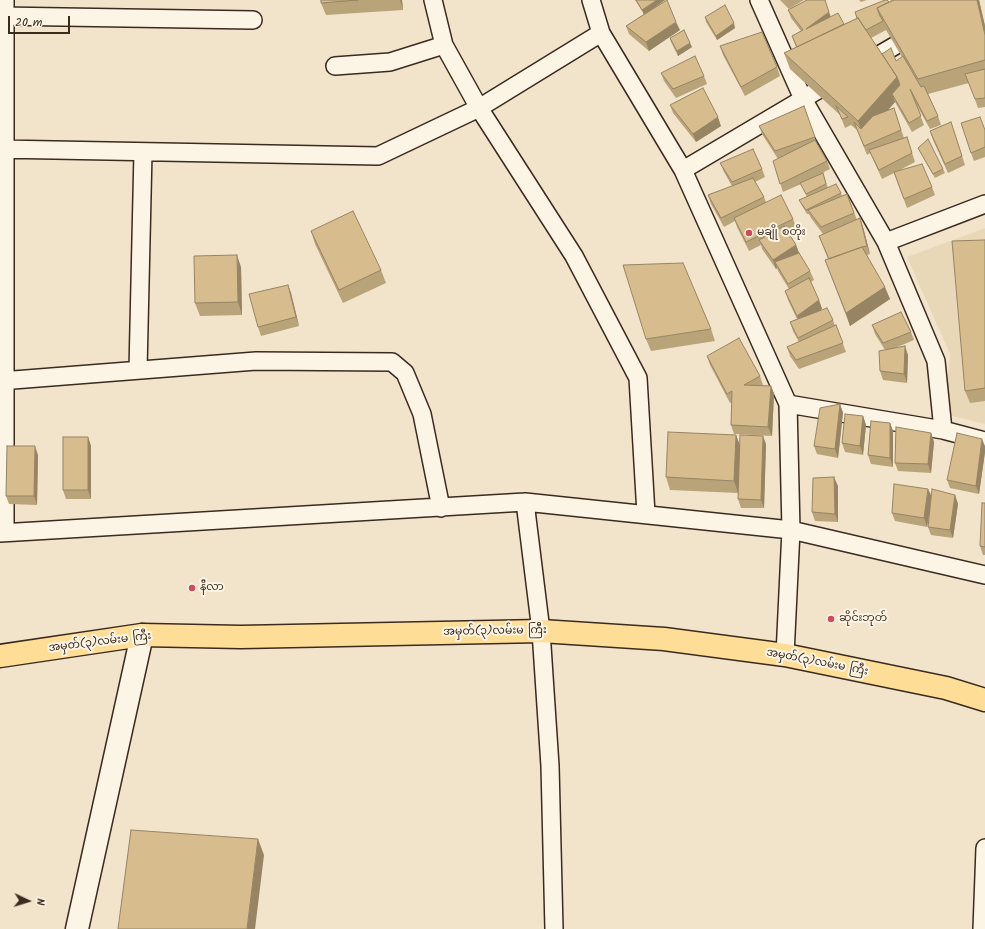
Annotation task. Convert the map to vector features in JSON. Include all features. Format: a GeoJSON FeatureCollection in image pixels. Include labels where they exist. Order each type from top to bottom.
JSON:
{"type":"FeatureCollection","features":[{"type":"Feature","properties":{"kind":"main road","name":"အမှတ်(၃)လမ်းမ ကြီး"},"geometry":{"type":"LineString","coordinates":[[0,656],[142,635],[241,636],[541,630],[664,639],[785,655],[946,688],[985,700]]}},
{"type":"Feature","properties":{"kind":"street"},"geometry":{"type":"LineString","coordinates":[[433,0],[444,45],[479,108],[574,256],[638,378],[646,514]]}},
{"type":"Feature","properties":{"kind":"street"},"geometry":{"type":"LineString","coordinates":[[592,0],[600,32],[683,170],[788,404],[791,530],[785,655]]}},
{"type":"Feature","properties":{"kind":"street"},"geometry":{"type":"LineString","coordinates":[[759,0],[803,99],[886,242],[936,361],[943,430]]}},
{"type":"Feature","properties":{"kind":"street"},"geometry":{"type":"LineString","coordinates":[[253,20],[3,11],[2,533],[525,502],[791,530],[985,575]]}},
{"type":"Feature","properties":{"kind":"street"},"geometry":{"type":"LineString","coordinates":[[683,170],[929,26]]}},
{"type":"Feature","properties":{"kind":"street"},"geometry":{"type":"LineString","coordinates":[[2,149],[378,156],[479,108],[600,32]]}},
{"type":"Feature","properties":{"kind":"street"},"geometry":{"type":"LineString","coordinates":[[335,66],[390,62],[444,45]]}},
{"type":"Feature","properties":{"kind":"street"},"geometry":{"type":"LineString","coordinates":[[138,370],[143,152]]}},
{"type":"Feature","properties":{"kind":"street"},"geometry":{"type":"LineString","coordinates":[[886,242],[985,204]]}},
{"type":"Feature","properties":{"kind":"street"},"geometry":{"type":"LineString","coordinates":[[2,381],[256,361],[392,362],[405,373],[422,414],[441,508]]}},
{"type":"Feature","properties":{"kind":"street"},"geometry":{"type":"LineString","coordinates":[[788,404],[943,430],[985,441]]}},
{"type":"Feature","properties":{"kind":"street"},"geometry":{"type":"LineString","coordinates":[[525,502],[541,630],[550,766],[554,929]]}},
{"type":"Feature","properties":{"kind":"street"},"geometry":{"type":"LineString","coordinates":[[76,929],[142,635]]}},
{"type":"Feature","properties":{"kind":"street"},"geometry":{"type":"LineString","coordinates":[[982,929],[985,848]]}},
{"type":"Feature","properties":{"kind":"shaded area"},"geometry":{"type":"Polygon","coordinates":[[[985,228],[985,424],[945,414],[950,354],[907,257],[985,228]]]}},
{"type":"Feature","properties":{"kind":"building"},"geometry":{"type":"Polygon","coordinates":[[[321,0],[358,0],[321,3],[321,0]]]}},
{"type":"Feature","properties":{"kind":"building"},"geometry":{"type":"Polygon","coordinates":[[[636,0],[657,0],[642,10],[636,0]]]}},
{"type":"Feature","properties":{"kind":"building"},"geometry":{"type":"Polygon","coordinates":[[[667,0],[676,22],[646,42],[626,26],[667,0]]]}},
{"type":"Feature","properties":{"kind":"building"},"geometry":{"type":"Polygon","coordinates":[[[807,0],[825,0],[829,12],[806,29],[838,13],[844,24],[797,47],[792,36],[803,30],[788,10],[807,0]]]}},
{"type":"Feature","properties":{"kind":"building"},"geometry":{"type":"Polygon","coordinates":[[[885,0],[889,2],[877,8],[883,21],[866,30],[857,18],[855,12],[885,0]]]}},
{"type":"Feature","properties":{"kind":"building"},"geometry":{"type":"Polygon","coordinates":[[[894,0],[977,0],[985,35],[985,60],[918,79],[877,8],[894,0]]]}},
{"type":"Feature","properties":{"kind":"building"},"geometry":{"type":"Polygon","coordinates":[[[725,5],[734,23],[716,36],[705,17],[725,5]]]}},
{"type":"Feature","properties":{"kind":"building"},"geometry":{"type":"Polygon","coordinates":[[[858,18],[897,77],[858,121],[784,53],[858,18]]]}},
{"type":"Feature","properties":{"kind":"building"},"geometry":{"type":"Polygon","coordinates":[[[684,30],[690,43],[677,51],[670,38],[684,30]]]}},
{"type":"Feature","properties":{"kind":"building"},"geometry":{"type":"Polygon","coordinates":[[[762,32],[777,67],[741,87],[720,46],[762,32]]]}},
{"type":"Feature","properties":{"kind":"building"},"geometry":{"type":"Polygon","coordinates":[[[891,48],[896,61],[903,56],[921,87],[924,86],[938,116],[927,121],[910,89],[921,116],[909,123],[892,94],[900,85],[897,77],[882,54],[891,48]]]}},
{"type":"Feature","properties":{"kind":"building"},"geometry":{"type":"Polygon","coordinates":[[[695,56],[704,76],[673,89],[661,73],[695,56]]]}},
{"type":"Feature","properties":{"kind":"building"},"geometry":{"type":"Polygon","coordinates":[[[985,69],[985,98],[975,99],[965,74],[985,69]]]}},
{"type":"Feature","properties":{"kind":"building"},"geometry":{"type":"Polygon","coordinates":[[[703,88],[718,117],[693,134],[670,105],[703,88]]]}},
{"type":"Feature","properties":{"kind":"building"},"geometry":{"type":"Polygon","coordinates":[[[804,106],[815,137],[775,151],[759,126],[804,106]]]}},
{"type":"Feature","properties":{"kind":"building"},"geometry":{"type":"Polygon","coordinates":[[[836,106],[848,117],[842,119],[836,106]]]}},
{"type":"Feature","properties":{"kind":"building"},"geometry":{"type":"Polygon","coordinates":[[[894,108],[901,130],[864,146],[854,122],[861,129],[873,116],[894,108]]]}},
{"type":"Feature","properties":{"kind":"building"},"geometry":{"type":"Polygon","coordinates":[[[980,117],[985,130],[985,147],[971,153],[961,123],[980,117]]]}},
{"type":"Feature","properties":{"kind":"building"},"geometry":{"type":"Polygon","coordinates":[[[951,122],[962,156],[945,164],[930,131],[951,122]]]}},
{"type":"Feature","properties":{"kind":"building"},"geometry":{"type":"Polygon","coordinates":[[[907,137],[912,153],[879,170],[869,150],[907,137]]]}},
{"type":"Feature","properties":{"kind":"building"},"geometry":{"type":"Polygon","coordinates":[[[928,139],[943,169],[933,174],[918,148],[928,139]]]}},
{"type":"Feature","properties":{"kind":"building"},"geometry":{"type":"Polygon","coordinates":[[[815,140],[827,161],[780,184],[773,161],[815,140]]]}},
{"type":"Feature","properties":{"kind":"building"},"geometry":{"type":"Polygon","coordinates":[[[753,149],[762,169],[732,182],[720,163],[753,149]]]}},
{"type":"Feature","properties":{"kind":"building"},"geometry":{"type":"Polygon","coordinates":[[[922,164],[932,187],[904,199],[894,172],[922,164]]]}},
{"type":"Feature","properties":{"kind":"building"},"geometry":{"type":"Polygon","coordinates":[[[823,173],[826,184],[806,194],[800,183],[823,173]]]}},
{"type":"Feature","properties":{"kind":"building"},"geometry":{"type":"Polygon","coordinates":[[[753,178],[764,197],[721,218],[708,195],[753,178]]]}},
{"type":"Feature","properties":{"kind":"building"},"geometry":{"type":"Polygon","coordinates":[[[836,184],[841,193],[806,210],[799,200],[836,184]]]}},
{"type":"Feature","properties":{"kind":"building"},"geometry":{"type":"Polygon","coordinates":[[[847,194],[854,213],[821,227],[808,210],[847,194]]]}},
{"type":"Feature","properties":{"kind":"building"},"geometry":{"type":"Polygon","coordinates":[[[781,195],[793,219],[746,242],[734,218],[781,195]]]}},
{"type":"Feature","properties":{"kind":"building"},"geometry":{"type":"Polygon","coordinates":[[[353,211],[381,270],[339,290],[311,231],[353,211]]]}},
{"type":"Feature","properties":{"kind":"building"},"geometry":{"type":"Polygon","coordinates":[[[860,218],[867,246],[829,259],[819,236],[860,218]]]}},
{"type":"Feature","properties":{"kind":"building"},"geometry":{"type":"Polygon","coordinates":[[[784,226],[796,245],[773,260],[759,240],[784,226]]]}},
{"type":"Feature","properties":{"kind":"building"},"geometry":{"type":"Polygon","coordinates":[[[985,240],[985,388],[965,391],[952,241],[985,240]]]}},
{"type":"Feature","properties":{"kind":"building"},"geometry":{"type":"Polygon","coordinates":[[[862,247],[885,287],[846,313],[825,260],[862,247]]]}},
{"type":"Feature","properties":{"kind":"building"},"geometry":{"type":"Polygon","coordinates":[[[799,253],[810,271],[788,284],[775,262],[799,253]]]}},
{"type":"Feature","properties":{"kind":"building"},"geometry":{"type":"Polygon","coordinates":[[[237,255],[238,302],[195,303],[194,256],[237,255]]]}},
{"type":"Feature","properties":{"kind":"building"},"geometry":{"type":"Polygon","coordinates":[[[683,263],[711,329],[646,339],[623,265],[683,263]]]}},
{"type":"Feature","properties":{"kind":"building"},"geometry":{"type":"Polygon","coordinates":[[[809,278],[819,300],[797,316],[785,291],[809,278]]]}},
{"type":"Feature","properties":{"kind":"building"},"geometry":{"type":"Polygon","coordinates":[[[288,285],[296,317],[258,327],[249,294],[288,285]]]}},
{"type":"Feature","properties":{"kind":"building"},"geometry":{"type":"Polygon","coordinates":[[[827,308],[833,320],[798,338],[790,322],[827,308]]]}},
{"type":"Feature","properties":{"kind":"building"},"geometry":{"type":"Polygon","coordinates":[[[901,312],[911,332],[883,343],[872,325],[901,312]]]}},
{"type":"Feature","properties":{"kind":"building"},"geometry":{"type":"Polygon","coordinates":[[[836,325],[843,343],[796,360],[787,347],[836,325]]]}},
{"type":"Feature","properties":{"kind":"building"},"geometry":{"type":"Polygon","coordinates":[[[739,338],[760,376],[744,385],[771,386],[768,427],[731,425],[732,391],[727,394],[707,356],[739,338]]]}},
{"type":"Feature","properties":{"kind":"building"},"geometry":{"type":"Polygon","coordinates":[[[905,346],[904,374],[880,371],[879,351],[905,346]]]}},
{"type":"Feature","properties":{"kind":"building"},"geometry":{"type":"Polygon","coordinates":[[[840,404],[835,449],[814,446],[820,408],[840,404]]]}},
{"type":"Feature","properties":{"kind":"building"},"geometry":{"type":"Polygon","coordinates":[[[845,414],[863,416],[860,446],[842,443],[845,414]]]}},
{"type":"Feature","properties":{"kind":"building"},"geometry":{"type":"Polygon","coordinates":[[[871,421],[890,423],[890,458],[868,455],[871,421]]]}},
{"type":"Feature","properties":{"kind":"building"},"geometry":{"type":"Polygon","coordinates":[[[896,427],[931,433],[928,464],[895,463],[896,427]]]}},
{"type":"Feature","properties":{"kind":"building"},"geometry":{"type":"Polygon","coordinates":[[[668,432],[736,435],[734,481],[666,477],[668,432]]]}},
{"type":"Feature","properties":{"kind":"building"},"geometry":{"type":"Polygon","coordinates":[[[957,433],[982,439],[976,486],[947,480],[957,433]]]}},
{"type":"Feature","properties":{"kind":"building"},"geometry":{"type":"Polygon","coordinates":[[[740,435],[763,436],[761,500],[738,499],[740,435]]]}},
{"type":"Feature","properties":{"kind":"building"},"geometry":{"type":"Polygon","coordinates":[[[63,437],[88,437],[88,490],[63,490],[63,437]]]}},
{"type":"Feature","properties":{"kind":"building"},"geometry":{"type":"Polygon","coordinates":[[[7,446],[35,446],[34,496],[6,496],[7,446]]]}},
{"type":"Feature","properties":{"kind":"building"},"geometry":{"type":"Polygon","coordinates":[[[834,477],[835,514],[812,512],[813,478],[834,477]]]}},
{"type":"Feature","properties":{"kind":"building"},"geometry":{"type":"Polygon","coordinates":[[[894,484],[928,489],[924,518],[892,513],[894,484]]]}},
{"type":"Feature","properties":{"kind":"building"},"geometry":{"type":"Polygon","coordinates":[[[932,489],[955,495],[950,530],[928,527],[932,489]]]}},
{"type":"Feature","properties":{"kind":"building"},"geometry":{"type":"Polygon","coordinates":[[[982,503],[985,503],[985,547],[980,546],[982,503]]]}},
{"type":"Feature","properties":{"kind":"building"},"geometry":{"type":"Polygon","coordinates":[[[131,830],[258,839],[247,929],[118,929],[131,830]]]}},
{"type":"Feature","properties":{"kind":"place","name":"မချို စတိုး"},"geometry":{"type":"Point","coordinates":[749,233]}},
{"type":"Feature","properties":{"kind":"place","name":"နီလာ"},"geometry":{"type":"Point","coordinates":[192,588]}},
{"type":"Feature","properties":{"kind":"place","name":"ဆိုင်းဘုတ်"},"geometry":{"type":"Point","coordinates":[831,619]}}]}
